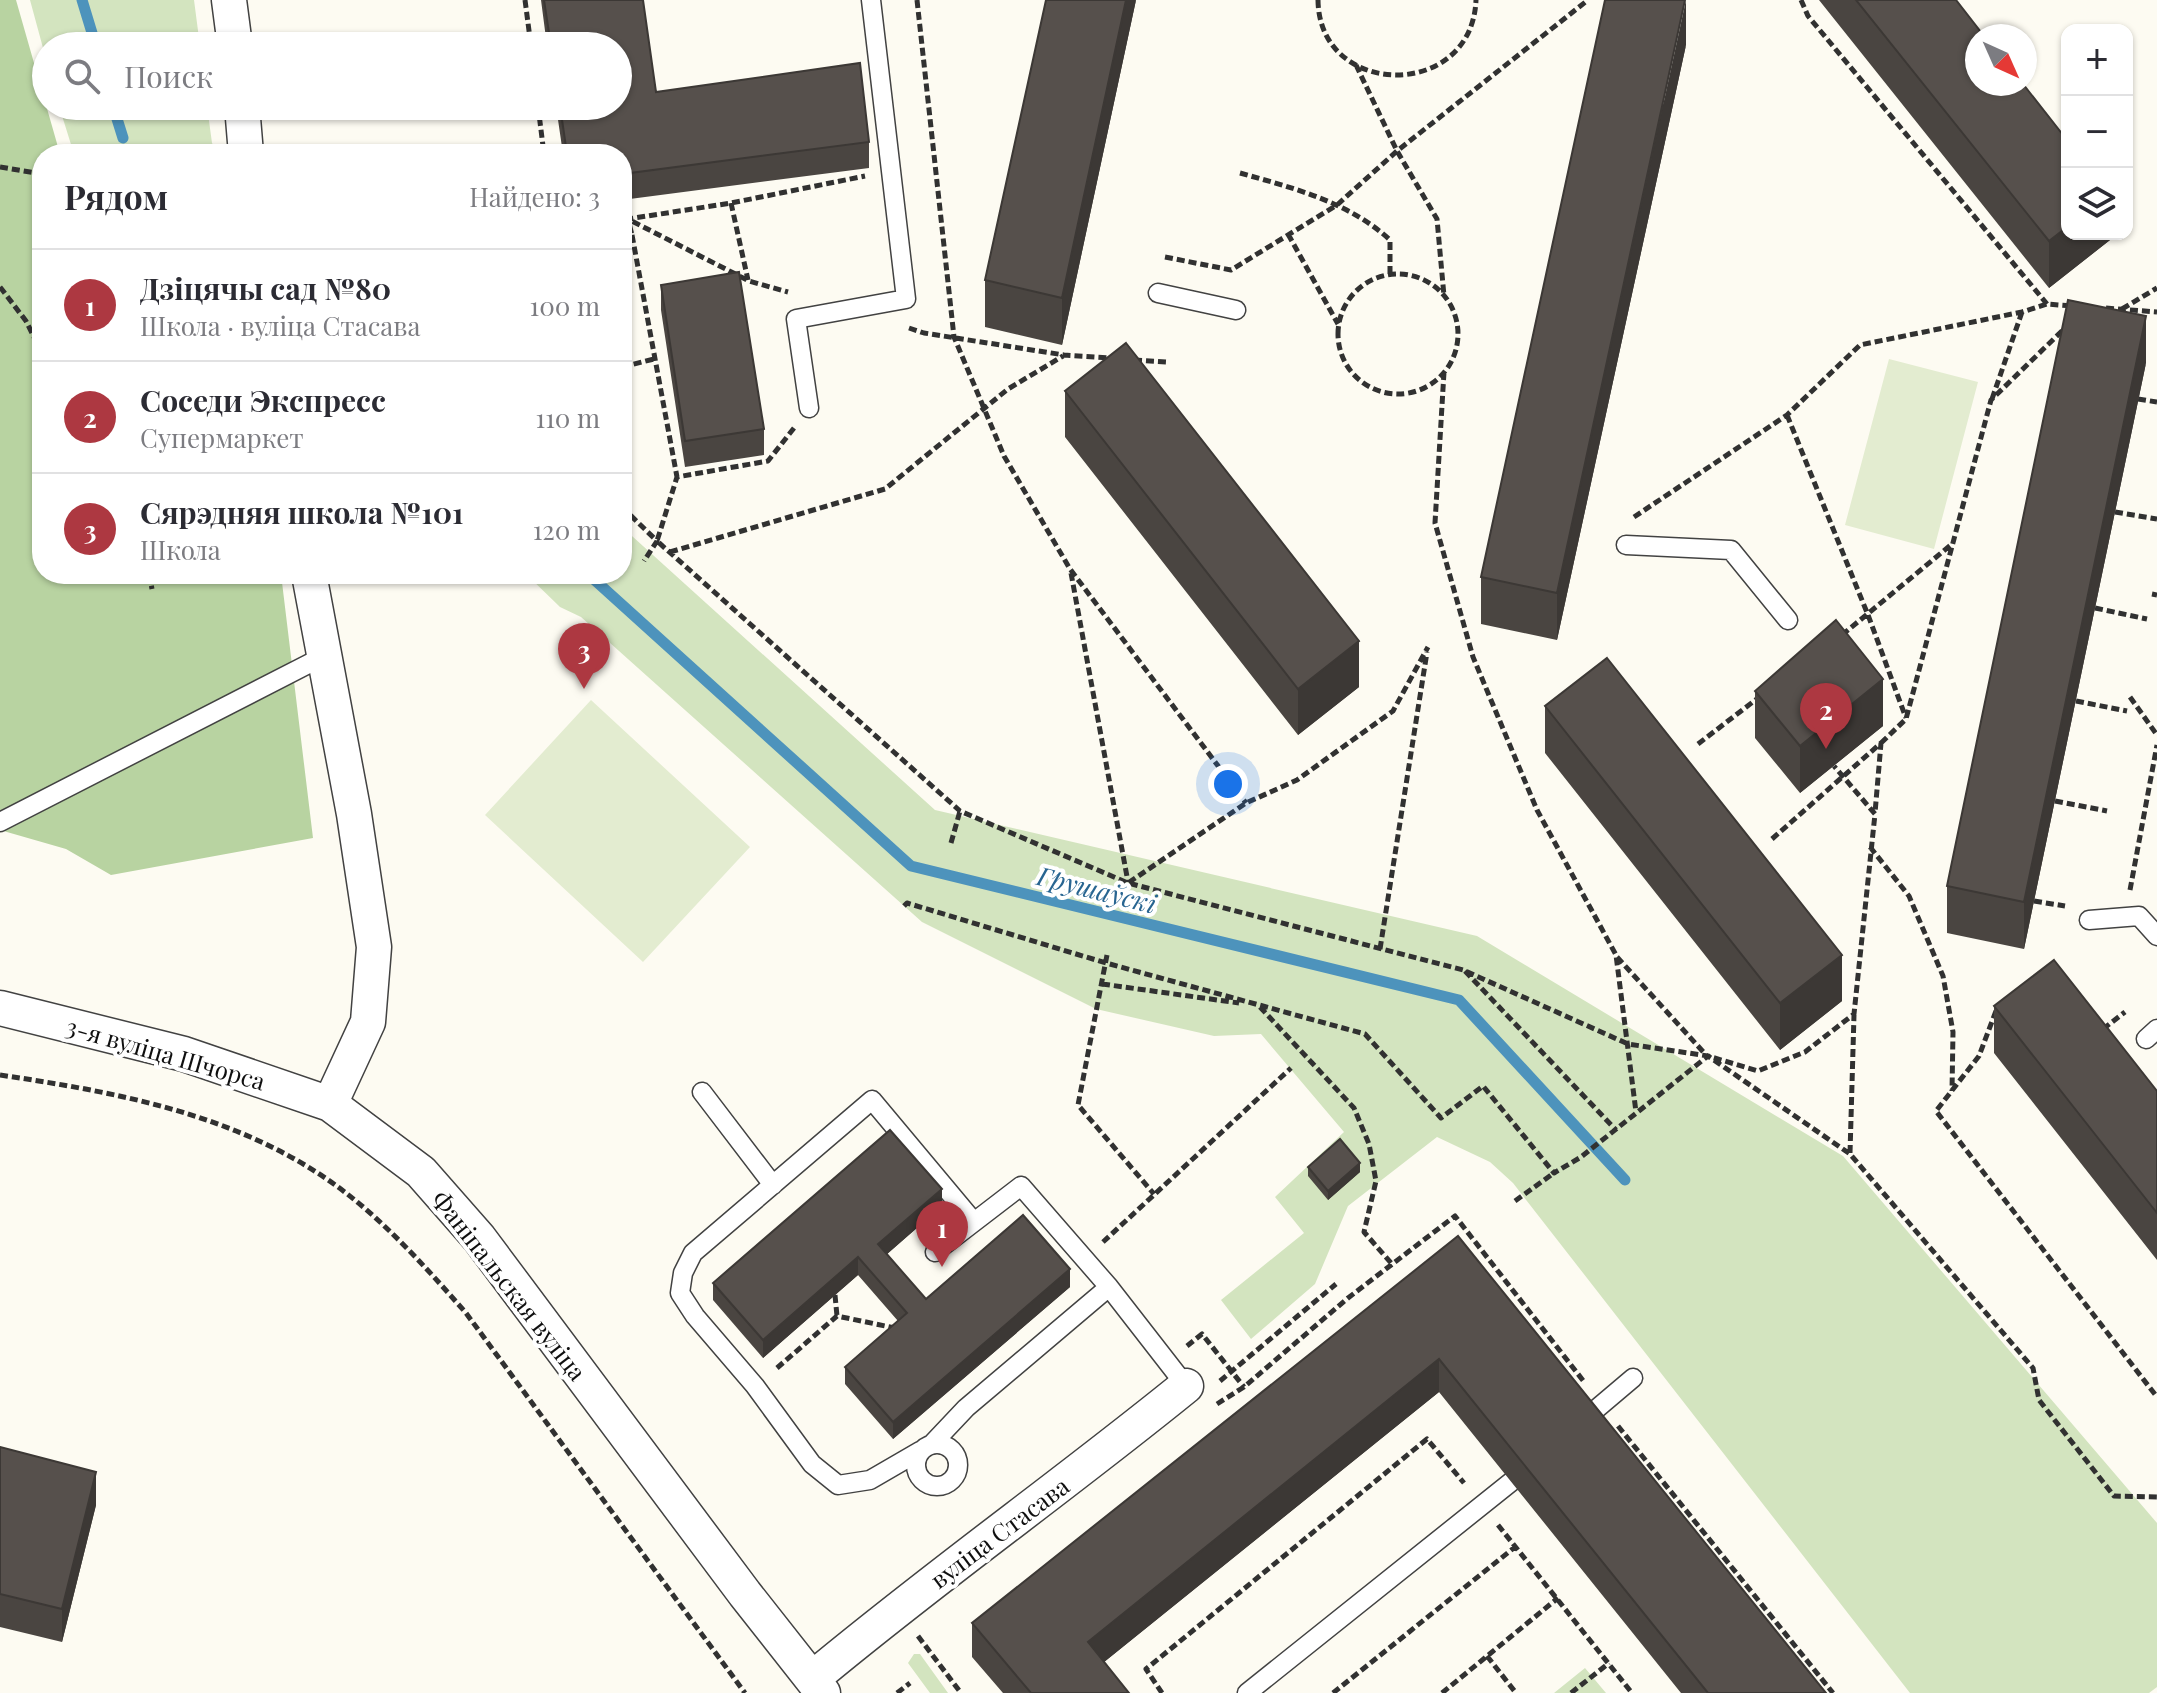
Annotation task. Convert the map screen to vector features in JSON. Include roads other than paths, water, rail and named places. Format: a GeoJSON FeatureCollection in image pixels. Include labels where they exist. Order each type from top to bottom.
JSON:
{"type":"FeatureCollection","features":[{"type":"Feature","properties":{"kind":"street"},"geometry":{"type":"LineString","coordinates":[[229,0],[233,32]]}},
{"type":"Feature","properties":{"kind":"street"},"geometry":{"type":"LineString","coordinates":[[248,120],[257,144]]}},
{"type":"Feature","properties":{"kind":"street"},"geometry":{"type":"LineString","coordinates":[[311,584],[354,814],[374,947],[368,1022],[330,1104]]}},
{"type":"Feature","properties":{"kind":"street","name":"3-я вуліца Шчорса"},"geometry":{"type":"LineString","coordinates":[[0,1008],[184,1054],[330,1104]]}},
{"type":"Feature","properties":{"kind":"street","name":"Фаніпальская вуліца"},"geometry":{"type":"LineString","coordinates":[[330,1104],[421,1172],[479,1238],[745,1594],[818,1686]]}},
{"type":"Feature","properties":{"kind":"street","name":"вуліца Стасава"},"geometry":{"type":"LineString","coordinates":[[818,1686],[872,1629],[1107,1451],[1186,1386]]}},
{"type":"Feature","properties":{"kind":"lane"},"geometry":{"type":"LineString","coordinates":[[809,408],[796,319],[906,299],[871,0]]}},
{"type":"Feature","properties":{"kind":"lane"},"geometry":{"type":"LineString","coordinates":[[1158,293],[1236,310]]}},
{"type":"Feature","properties":{"kind":"lane"},"geometry":{"type":"LineString","coordinates":[[1626,545],[1731,550],[1788,620]]}},
{"type":"Feature","properties":{"kind":"lane"},"geometry":{"type":"LineString","coordinates":[[0,822],[324,656]]}},
{"type":"Feature","properties":{"kind":"lane"},"geometry":{"type":"LineString","coordinates":[[2089,920],[2139,916],[2157,936]]}},
{"type":"Feature","properties":{"kind":"lane"},"geometry":{"type":"LineString","coordinates":[[702,1092],[773,1185]]}},
{"type":"Feature","properties":{"kind":"lane"},"geometry":{"type":"LineString","coordinates":[[966,1408],[953,1439],[957,1469],[951,1481],[938,1486],[909,1477],[838,1485],[812,1464],[755,1386],[695,1316],[680,1293],[683,1273],[693,1253],[872,1100],[974,1222]]}},
{"type":"Feature","properties":{"kind":"lane"},"geometry":{"type":"LineString","coordinates":[[935,1252],[1021,1186],[1109,1287],[1186,1386]]}},
{"type":"Feature","properties":{"kind":"lane"},"geometry":{"type":"LineString","coordinates":[[924,1483],[915,1464],[926,1448],[966,1408],[1109,1287]]}},
{"type":"Feature","properties":{"kind":"lane"},"geometry":{"type":"LineString","coordinates":[[1581,1422],[1633,1378]]}},
{"type":"Feature","properties":{"kind":"lane"},"geometry":{"type":"LineString","coordinates":[[870,1480],[926,1448],[946,1446],[956,1456]]}},
{"type":"Feature","properties":{"kind":"lane"},"geometry":{"type":"LineString","coordinates":[[1247,1693],[1511,1482]]}},
{"type":"Feature","properties":{"kind":"waterway","name":"Грушаўскі"},"geometry":{"type":"LineString","coordinates":[[82,0],[92,32]]}},
{"type":"Feature","properties":{"kind":"waterway","name":"Грушаўскі"},"geometry":{"type":"LineString","coordinates":[[117,120],[123,138]]}},
{"type":"Feature","properties":{"kind":"waterway","name":"Грушаўскі"},"geometry":{"type":"LineString","coordinates":[[599,584],[911,866],[1459,1000],[1625,1180]]}},
{"type":"Feature","properties":{"kind":"place","name":"Сярэдняя школа №101"},"geometry":{"type":"Point","coordinates":[584,689]}},
{"type":"Feature","properties":{"kind":"place","name":"Соседи Экспресс"},"geometry":{"type":"Point","coordinates":[1826,749]}},
{"type":"Feature","properties":{"kind":"place","name":"Дзіцячы сад №80"},"geometry":{"type":"Point","coordinates":[942,1267]}}]}
